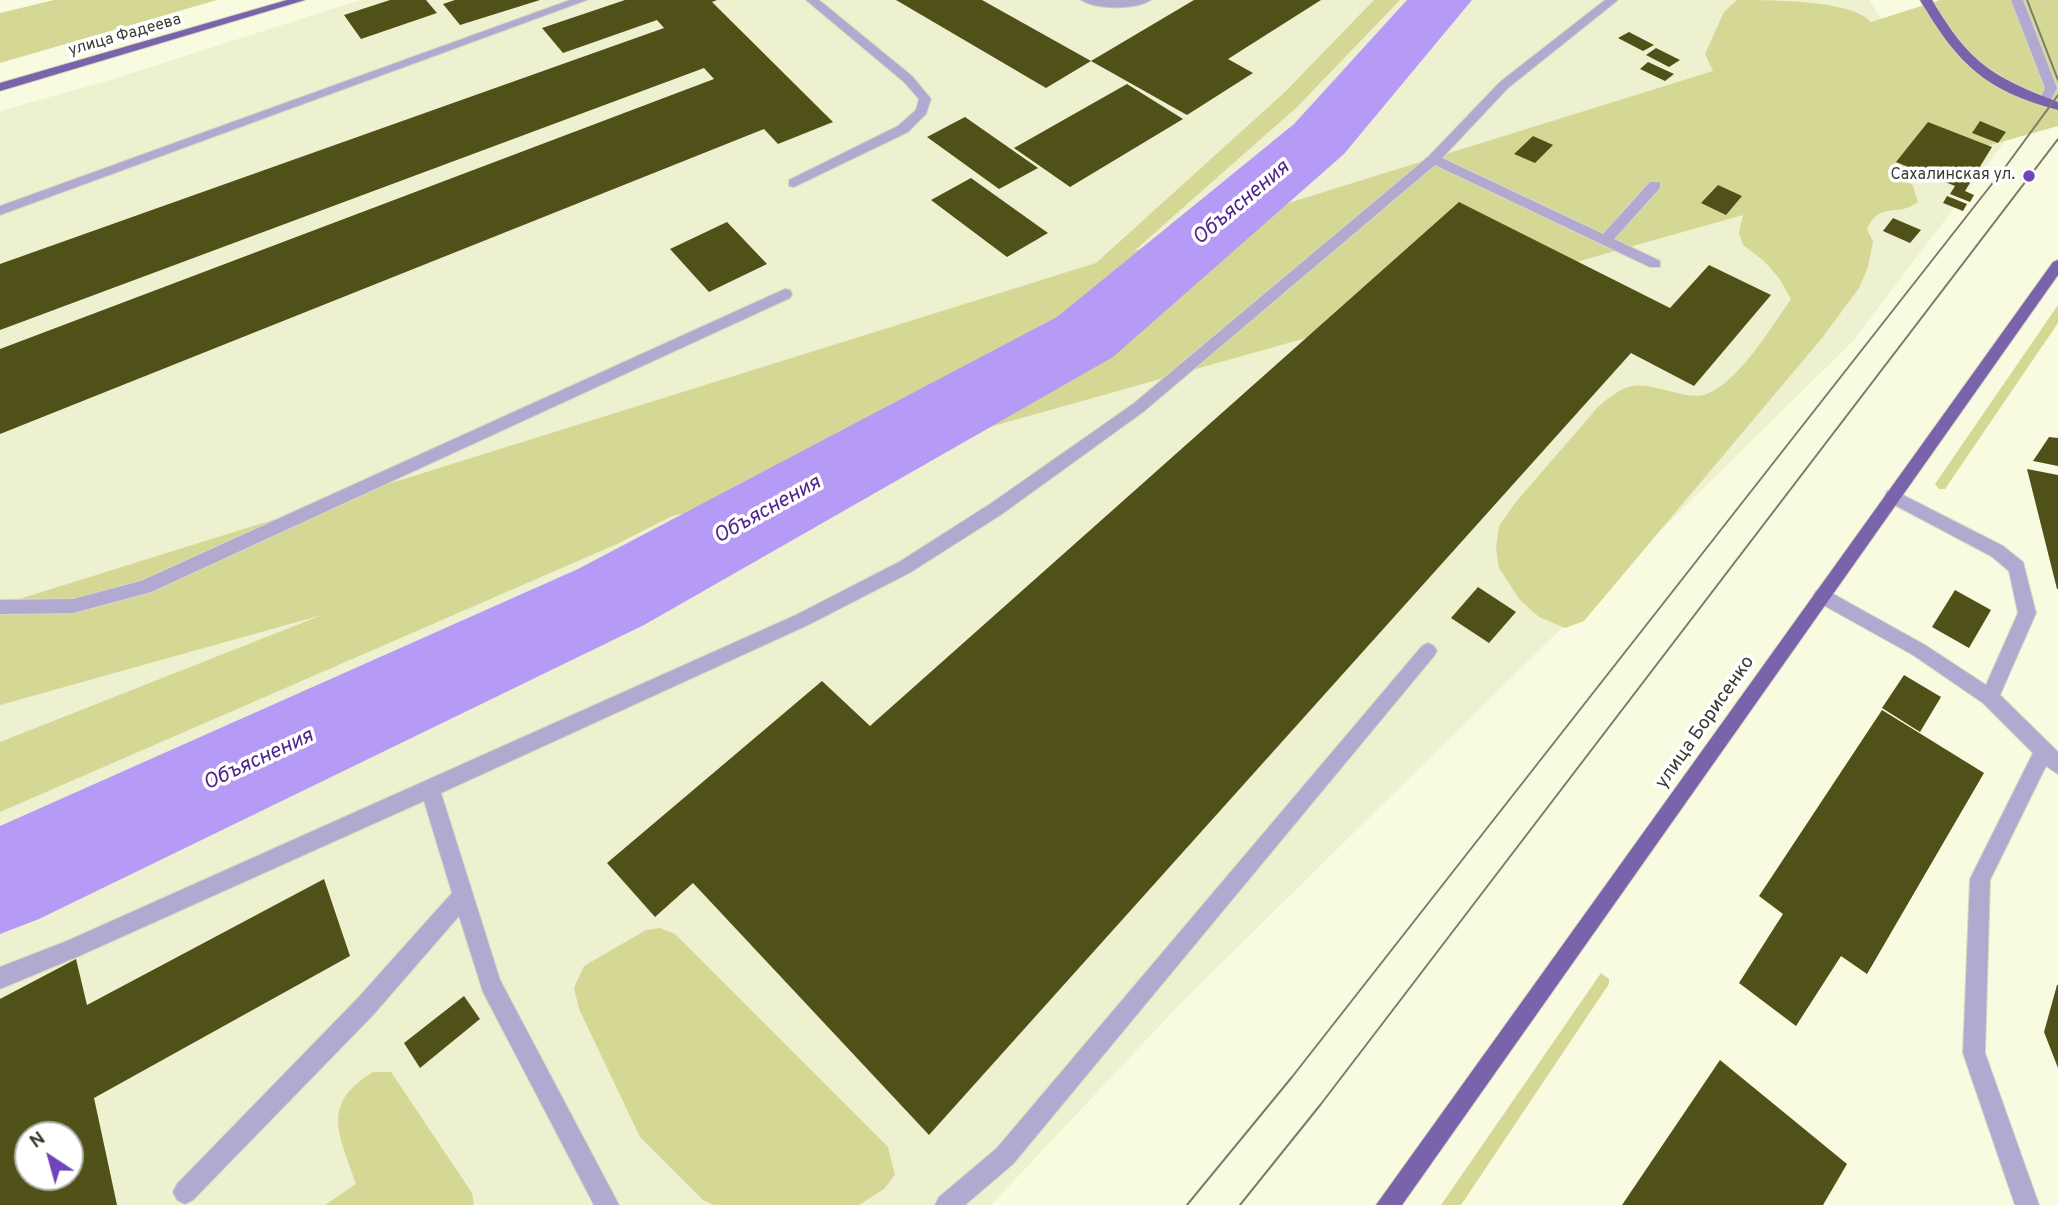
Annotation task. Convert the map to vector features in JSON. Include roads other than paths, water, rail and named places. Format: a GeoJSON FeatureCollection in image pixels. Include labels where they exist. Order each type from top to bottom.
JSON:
{"type":"FeatureCollection","features":[{"type":"Feature","properties":{"kind":"main road","name":"улица Фадеева"},"geometry":{"type":"LineString","coordinates":[[0,87],[299,0]]}},
{"type":"Feature","properties":{"kind":"main road"},"geometry":{"type":"LineString","coordinates":[[1926,0],[1962,54],[1985,74],[2013,89],[2058,106]]}},
{"type":"Feature","properties":{"kind":"main road","name":"улица Борисенко"},"geometry":{"type":"LineString","coordinates":[[1388,1205],[2058,265]]}},
{"type":"Feature","properties":{"kind":"lane"},"geometry":{"type":"LineString","coordinates":[[0,211],[581,0]]}},
{"type":"Feature","properties":{"kind":"lane"},"geometry":{"type":"LineString","coordinates":[[794,183],[903,129],[922,111],[925,99],[908,79],[812,0]]}},
{"type":"Feature","properties":{"kind":"lane"},"geometry":{"type":"LineString","coordinates":[[1087,0],[1112,4],[1145,0]]}},
{"type":"Feature","properties":{"kind":"lane"},"geometry":{"type":"LineString","coordinates":[[0,978],[72,949],[802,620],[905,567],[996,509],[1138,408],[1434,159],[1504,85],[1612,0]]}},
{"type":"Feature","properties":{"kind":"lane"},"geometry":{"type":"LineString","coordinates":[[2017,0],[2051,88],[2045,102]]}},
{"type":"Feature","properties":{"kind":"lane"},"geometry":{"type":"LineString","coordinates":[[1434,159],[1655,264]]}},
{"type":"Feature","properties":{"kind":"lane"},"geometry":{"type":"LineString","coordinates":[[1605,240],[1655,185]]}},
{"type":"Feature","properties":{"kind":"lane"},"geometry":{"type":"LineString","coordinates":[[0,607],[73,606],[145,587],[785,294]]}},
{"type":"Feature","properties":{"kind":"lane"},"geometry":{"type":"LineString","coordinates":[[1893,496],[1997,551],[2017,567],[2027,613],[1990,697]]}},
{"type":"Feature","properties":{"kind":"lane"},"geometry":{"type":"LineString","coordinates":[[1822,596],[1919,650],[1990,697],[2051,759],[1980,879],[1974,1053],[2027,1205]]}},
{"type":"Feature","properties":{"kind":"lane"},"geometry":{"type":"LineString","coordinates":[[947,1205],[1005,1156],[1428,651]]}},
{"type":"Feature","properties":{"kind":"lane"},"geometry":{"type":"LineString","coordinates":[[429,788],[491,984],[607,1205]]}},
{"type":"Feature","properties":{"kind":"lane"},"geometry":{"type":"LineString","coordinates":[[185,1192],[365,1007],[463,896]]}},
{"type":"Feature","properties":{"kind":"waterway","name":"Объяснения"},"geometry":{"type":"LineString","coordinates":[[0,881],[611,597],[1085,337],[1319,139],[1441,0]]}},
{"type":"Feature","properties":{"kind":"tram line"},"geometry":{"type":"LineString","coordinates":[[2027,0],[2058,80]]}},
{"type":"Feature","properties":{"kind":"tram line"},"geometry":{"type":"LineString","coordinates":[[1187,1205],[1292,1077],[2006,166],[2058,95]]}},
{"type":"Feature","properties":{"kind":"tram line"},"geometry":{"type":"LineString","coordinates":[[1240,1205],[1321,1104],[2058,139]]}},
{"type":"Feature","properties":{"kind":"place","name":"Сахалинская ул."},"geometry":{"type":"Point","coordinates":[2029,176]}}]}
